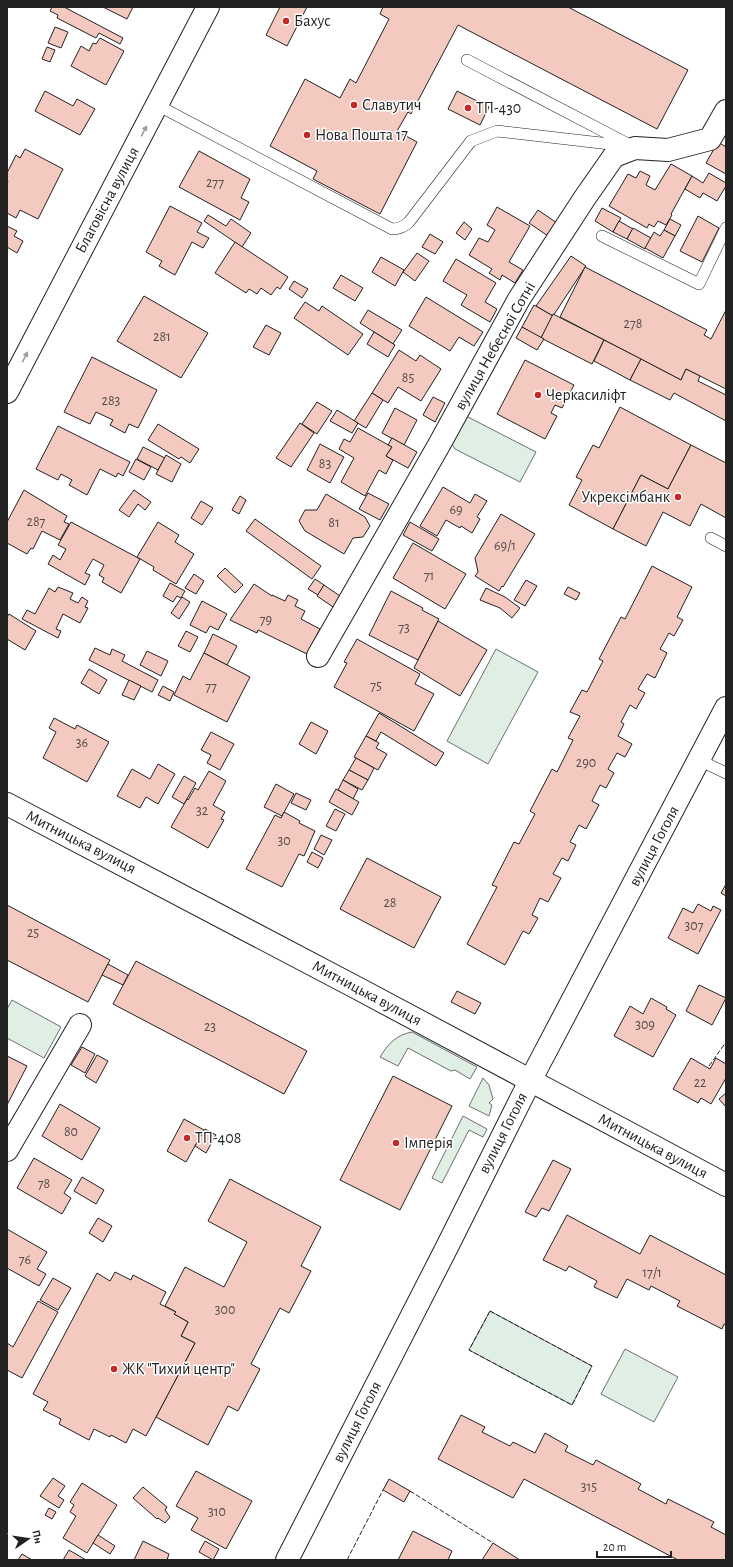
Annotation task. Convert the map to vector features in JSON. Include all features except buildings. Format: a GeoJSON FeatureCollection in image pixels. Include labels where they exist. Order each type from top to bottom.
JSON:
{"type":"FeatureCollection","features":[{"type":"Feature","properties":{"kind":"street","name":"Благовісна вулиця"},"geometry":{"type":"LineString","coordinates":[[7,392],[208,7]]}},
{"type":"Feature","properties":{"kind":"street","name":"вулиця Небесної Сотні"},"geometry":{"type":"LineString","coordinates":[[318,656],[439,446],[519,299],[614,156],[636,148],[668,150],[710,139],[726,111]]}},
{"type":"Feature","properties":{"kind":"street","name":"вулиця Гоголя"},"geometry":{"type":"LineString","coordinates":[[287,1560],[530,1080],[726,708]]}},
{"type":"Feature","properties":{"kind":"street","name":"Митницька вулиця"},"geometry":{"type":"LineString","coordinates":[[7,804],[278,946],[726,1185]]}},
{"type":"Feature","properties":{"kind":"street"},"geometry":{"type":"LineString","coordinates":[[7,1150],[80,1025]]}},
{"type":"Feature","properties":{"kind":"lane"},"geometry":{"type":"LineString","coordinates":[[467,60],[636,148]]}},
{"type":"Feature","properties":{"kind":"lane"},"geometry":{"type":"LineString","coordinates":[[157,105],[392,229],[398,229],[409,222],[471,142],[497,131],[636,148]]}},
{"type":"Feature","properties":{"kind":"lane"},"geometry":{"type":"LineString","coordinates":[[602,236],[699,284],[726,228]]}},
{"type":"Feature","properties":{"kind":"lane"},"geometry":{"type":"LineString","coordinates":[[711,538],[726,546]]}},
{"type":"Feature","properties":{"kind":"lane"},"geometry":{"type":"LineString","coordinates":[[699,760],[726,773]]}},
{"type":"Feature","properties":{"kind":"green space"},"geometry":{"type":"Polygon","coordinates":[[[466,416],[536,452],[520,482],[455,449],[452,444],[466,416]]]}},
{"type":"Feature","properties":{"kind":"green space"},"geometry":{"type":"Polygon","coordinates":[[[496,649],[538,672],[488,764],[447,741],[496,649]]]}},
{"type":"Feature","properties":{"kind":"green space"},"geometry":{"type":"Polygon","coordinates":[[[12,1000],[61,1027],[44,1058],[7,1038],[7,1009],[12,1000]]]}},
{"type":"Feature","properties":{"kind":"green space"},"geometry":{"type":"Polygon","coordinates":[[[412,1032],[477,1067],[470,1079],[455,1070],[451,1071],[408,1048],[398,1066],[380,1057],[393,1041],[401,1035],[412,1032]]]}},
{"type":"Feature","properties":{"kind":"green space"},"geometry":{"type":"Polygon","coordinates":[[[483,1078],[489,1085],[493,1099],[489,1103],[492,1105],[489,1116],[469,1106],[483,1078]]]}},
{"type":"Feature","properties":{"kind":"green space"},"geometry":{"type":"Polygon","coordinates":[[[463,1116],[487,1129],[483,1137],[469,1130],[442,1183],[432,1178],[463,1116]]]}},
{"type":"Feature","properties":{"kind":"green space"},"geometry":{"type":"Polygon","coordinates":[[[490,1311],[592,1366],[572,1405],[469,1350],[490,1311]]]}},
{"type":"Feature","properties":{"kind":"green space"},"geometry":{"type":"Polygon","coordinates":[[[625,1349],[678,1377],[654,1422],[601,1394],[625,1349]]]}},
{"type":"Feature","properties":{"kind":"fence"},"geometry":{"type":"LineString","coordinates":[[709,1066],[726,1042]]}},
{"type":"Feature","properties":{"kind":"fence"},"geometry":{"type":"LineString","coordinates":[[490,1311],[592,1366],[572,1405],[469,1350],[490,1311]]}},
{"type":"Feature","properties":{"kind":"fence"},"geometry":{"type":"LineString","coordinates":[[347,1560],[383,1490]]}},
{"type":"Feature","properties":{"kind":"fence"},"geometry":{"type":"LineString","coordinates":[[410,1491],[493,1543]]}},
{"type":"Feature","properties":{"kind":"place","name":"Бахус"},"geometry":{"type":"Point","coordinates":[286,21]}},
{"type":"Feature","properties":{"kind":"place","name":"Славутич"},"geometry":{"type":"Point","coordinates":[354,105]}},
{"type":"Feature","properties":{"kind":"place","name":"ТП-430"},"geometry":{"type":"Point","coordinates":[468,108]}},
{"type":"Feature","properties":{"kind":"place","name":"Нова Пошта 17"},"geometry":{"type":"Point","coordinates":[307,135]}},
{"type":"Feature","properties":{"kind":"place","name":"Черкасиліфт"},"geometry":{"type":"Point","coordinates":[538,395]}},
{"type":"Feature","properties":{"kind":"place","name":"Укрексімбанк"},"geometry":{"type":"Point","coordinates":[678,497]}},
{"type":"Feature","properties":{"kind":"place","name":"ТП-408"},"geometry":{"type":"Point","coordinates":[187,1138]}},
{"type":"Feature","properties":{"kind":"place","name":"Імперія"},"geometry":{"type":"Point","coordinates":[396,1143]}},
{"type":"Feature","properties":{"kind":"place","name":"ЖК \"Тихий центр\""},"geometry":{"type":"Point","coordinates":[114,1369]}}]}
